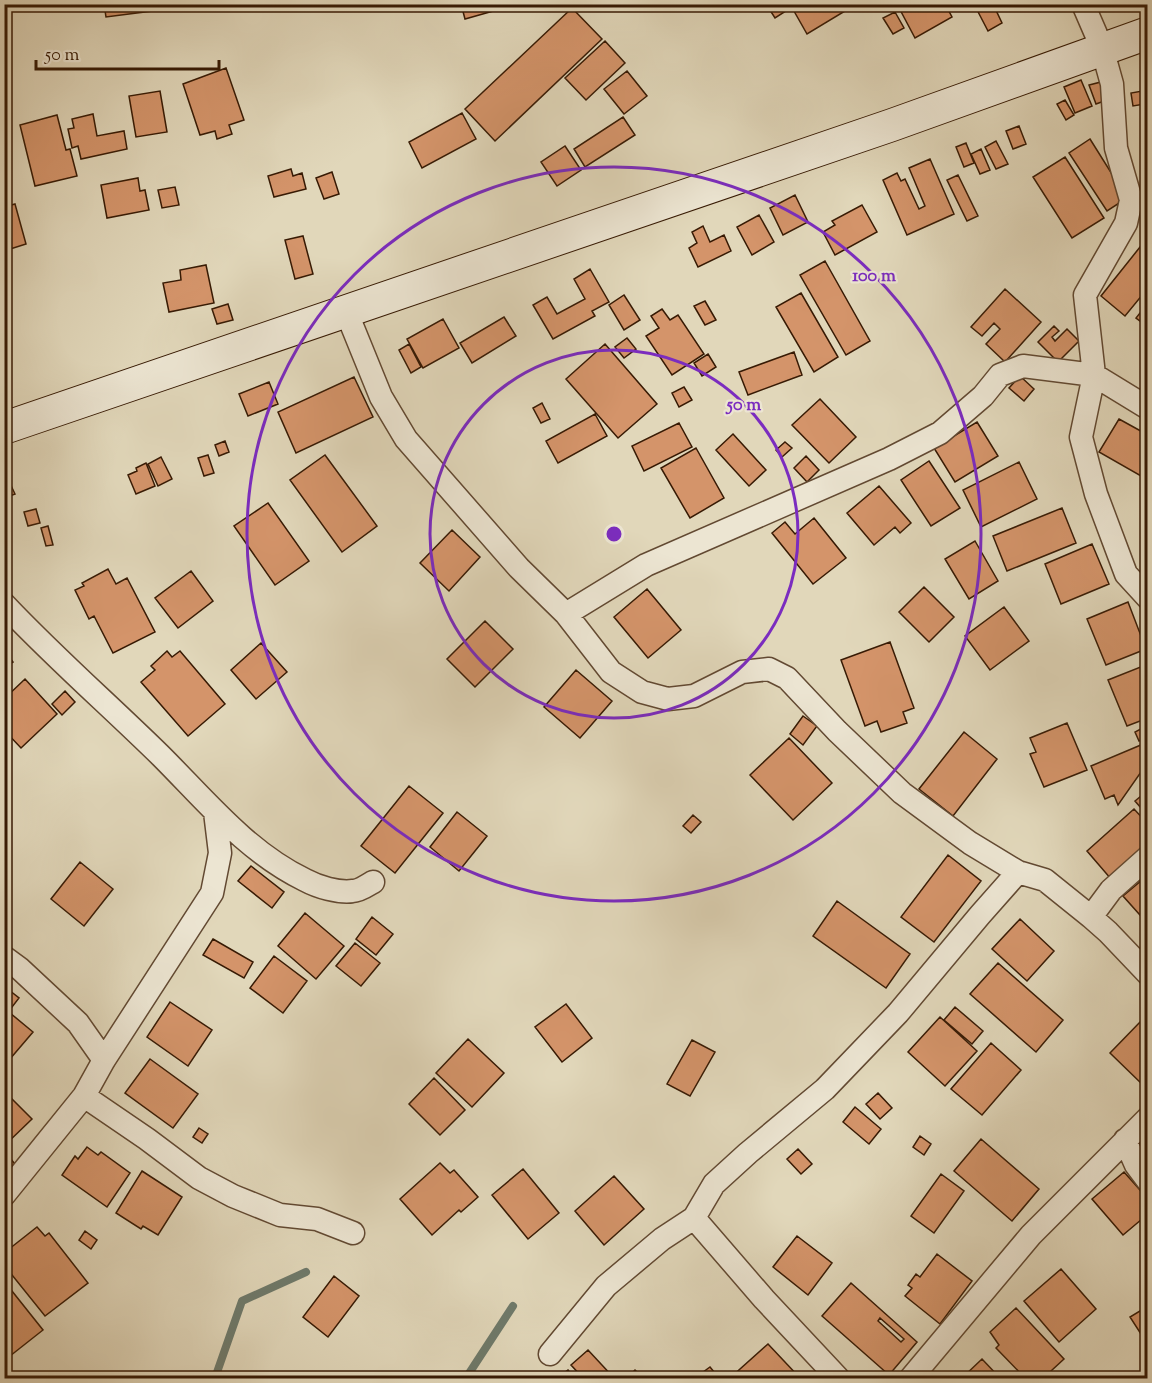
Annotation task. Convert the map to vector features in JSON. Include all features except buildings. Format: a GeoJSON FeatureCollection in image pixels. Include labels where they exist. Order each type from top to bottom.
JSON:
{"type":"FeatureCollection","features":[{"type":"Feature","properties":{"kind":"main road"},"geometry":{"type":"LineString","coordinates":[[4,428],[892,125],[1148,33]]}},
{"type":"Feature","properties":{"kind":"street"},"geometry":{"type":"LineString","coordinates":[[1083,4],[1102,48],[1112,84],[1116,148],[1139,197],[1085,295],[1094,375],[1081,437],[1096,494],[1126,574],[1148,598]]}},
{"type":"Feature","properties":{"kind":"street"},"geometry":{"type":"LineString","coordinates":[[346,311],[381,397],[406,439],[519,568],[566,614],[611,672],[642,693],[668,699],[694,696],[742,672],[769,669],[788,678],[837,731],[902,793],[970,843],[1018,872],[1045,880],[1108,932],[1148,974]]}},
{"type":"Feature","properties":{"kind":"street"},"geometry":{"type":"LineString","coordinates":[[566,614],[646,565],[889,459],[940,434],[982,396],[1000,375],[1023,366],[1094,375],[1148,408]]}},
{"type":"Feature","properties":{"kind":"street"},"geometry":{"type":"LineString","coordinates":[[4,604],[61,662],[161,756],[215,812],[266,858],[306,881],[325,888],[354,891],[374,882]]}},
{"type":"Feature","properties":{"kind":"street"},"geometry":{"type":"LineString","coordinates":[[4,1195],[84,1096],[104,1060],[212,893],[220,853],[215,812]]}},
{"type":"Feature","properties":{"kind":"street"},"geometry":{"type":"LineString","coordinates":[[1091,917],[1110,890],[1148,857]]}},
{"type":"Feature","properties":{"kind":"street"},"geometry":{"type":"LineString","coordinates":[[550,1354],[606,1286],[662,1239],[694,1218],[714,1184],[825,1089],[898,1013],[1018,872]]}},
{"type":"Feature","properties":{"kind":"street"},"geometry":{"type":"LineString","coordinates":[[4,957],[78,1023],[104,1060]]}},
{"type":"Feature","properties":{"kind":"street"},"geometry":{"type":"LineString","coordinates":[[84,1096],[147,1139],[198,1178],[233,1196],[280,1215],[317,1219],[353,1233]]}},
{"type":"Feature","properties":{"kind":"street"},"geometry":{"type":"LineString","coordinates":[[911,1378],[1031,1235],[1148,1118]]}},
{"type":"Feature","properties":{"kind":"street"},"geometry":{"type":"LineString","coordinates":[[1125,1140],[1136,1165],[1148,1181]]}},
{"type":"Feature","properties":{"kind":"street"},"geometry":{"type":"LineString","coordinates":[[694,1218],[764,1299],[838,1378]]}},
{"type":"Feature","properties":{"kind":"waterway"},"geometry":{"type":"LineString","coordinates":[[215,1378],[242,1301],[306,1272]]}},
{"type":"Feature","properties":{"kind":"waterway"},"geometry":{"type":"LineString","coordinates":[[466,1378],[513,1306]]}}]}
